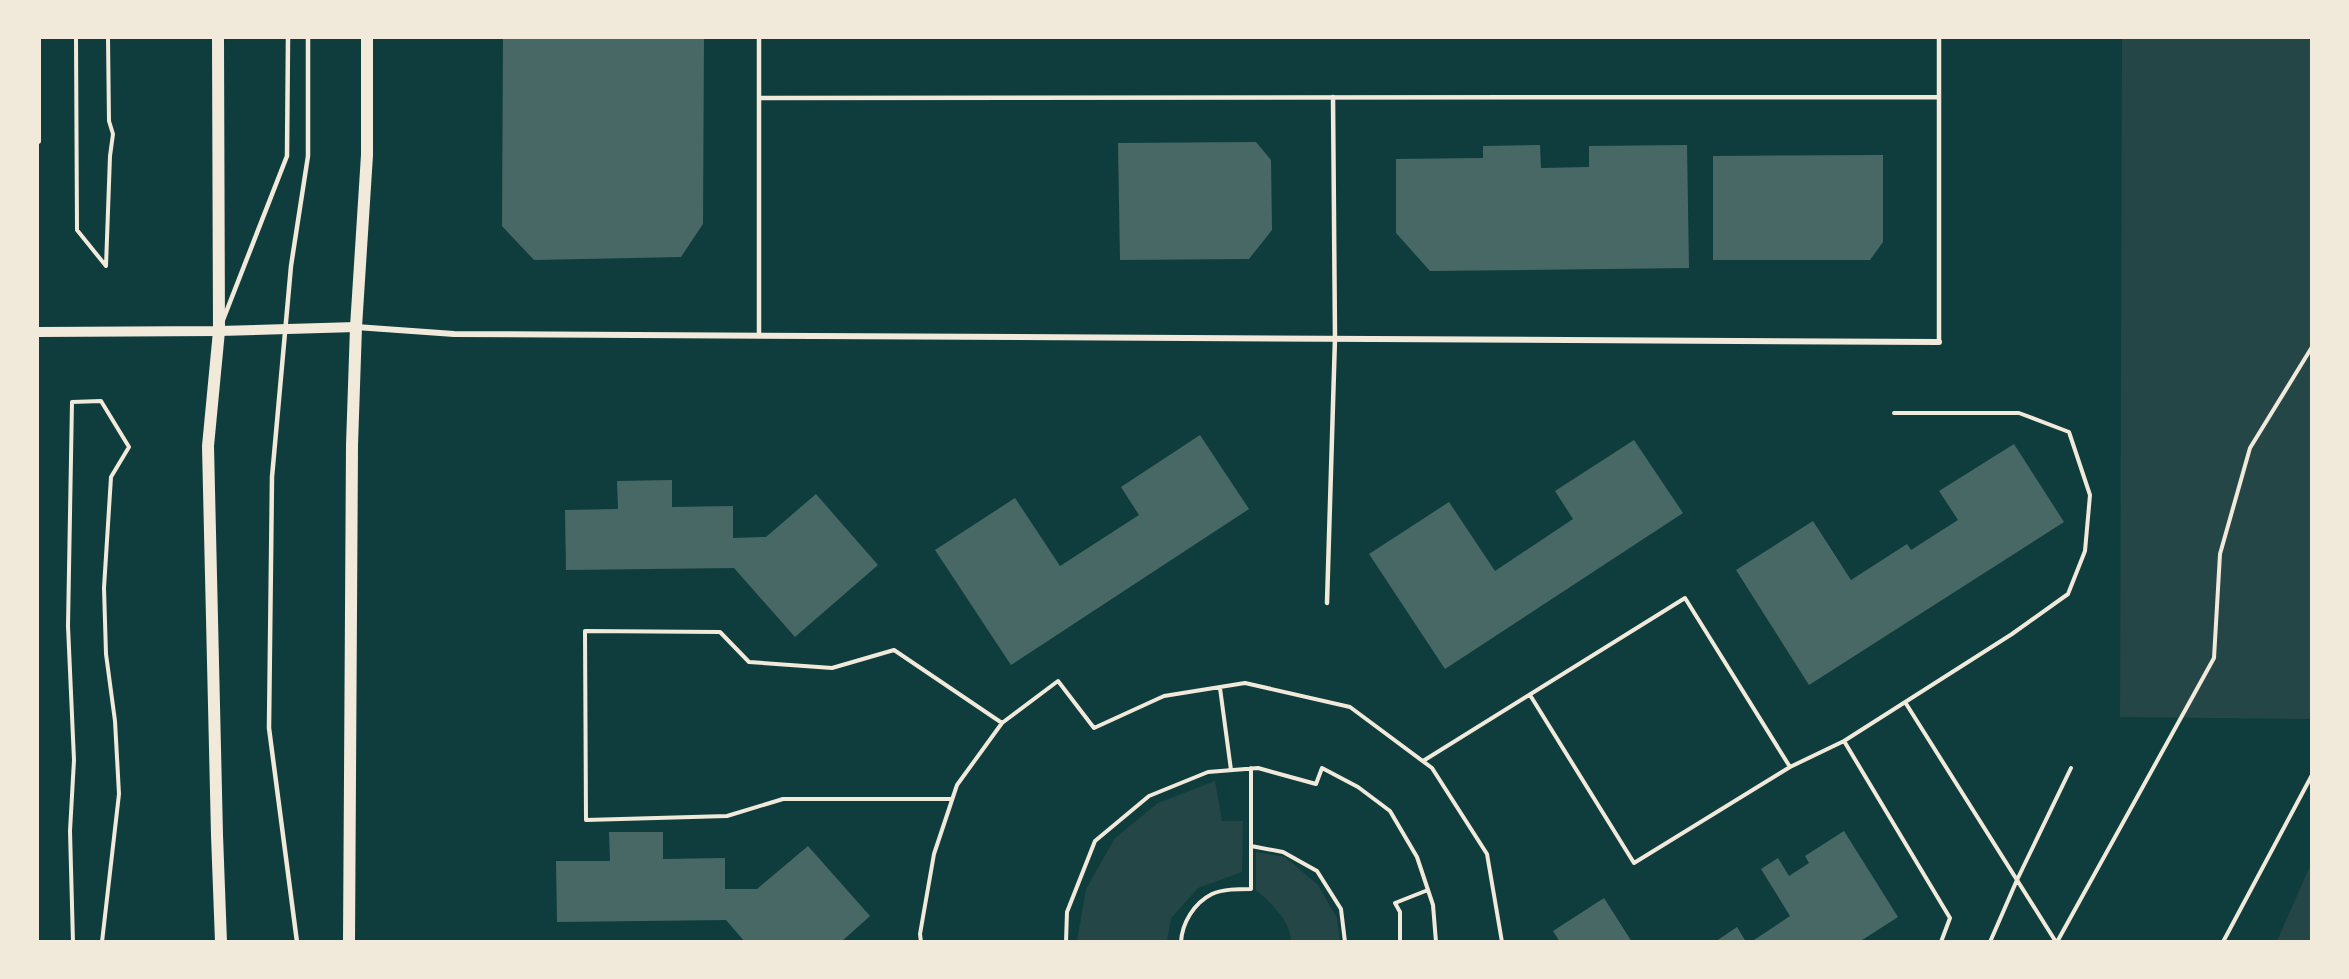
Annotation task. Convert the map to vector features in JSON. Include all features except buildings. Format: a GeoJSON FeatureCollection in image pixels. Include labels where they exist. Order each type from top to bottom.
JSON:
{"type":"FeatureCollection","features":[{"type":"Feature","properties":{"kind":"main road"},"geometry":{"type":"LineString","coordinates":[[218,38],[219,331],[208,446],[221,942]]}},
{"type":"Feature","properties":{"kind":"main road"},"geometry":{"type":"LineString","coordinates":[[349,942],[350,582],[356,327],[367,155],[367,38]]}},
{"type":"Feature","properties":{"kind":"street"},"geometry":{"type":"LineString","coordinates":[[38,38],[38,141]]}},
{"type":"Feature","properties":{"kind":"street"},"geometry":{"type":"LineString","coordinates":[[38,332],[286,330],[356,327],[454,334],[1939,342]]}},
{"type":"Feature","properties":{"kind":"lane"},"geometry":{"type":"LineString","coordinates":[[219,331],[287,156],[288,38]]}},
{"type":"Feature","properties":{"kind":"lane"},"geometry":{"type":"LineString","coordinates":[[297,942],[269,728],[272,477],[291,266],[308,156],[308,38]]}},
{"type":"Feature","properties":{"kind":"lane"},"geometry":{"type":"LineString","coordinates":[[759,38],[759,336]]}},
{"type":"Feature","properties":{"kind":"lane"},"geometry":{"type":"LineString","coordinates":[[1939,38],[1939,342]]}},
{"type":"Feature","properties":{"kind":"lane"},"geometry":{"type":"LineString","coordinates":[[1327,603],[1335,338],[1333,97]]}},
{"type":"Feature","properties":{"kind":"lane"},"geometry":{"type":"LineString","coordinates":[[759,98],[1939,97]]}},
{"type":"Feature","properties":{"kind":"path"},"geometry":{"type":"LineString","coordinates":[[76,38],[77,230],[106,266],[110,156],[113,134],[109,121],[108,38]]}},
{"type":"Feature","properties":{"kind":"path"},"geometry":{"type":"LineString","coordinates":[[1905,702],[2056,942],[2214,658],[2220,554],[2250,448],[2312,347]]}},
{"type":"Feature","properties":{"kind":"path"},"geometry":{"type":"LineString","coordinates":[[73,942],[70,831],[74,760],[68,626],[72,402],[101,401],[129,447],[111,477],[104,588],[106,654],[115,721],[119,794],[102,942]]}},
{"type":"Feature","properties":{"kind":"path"},"geometry":{"type":"LineString","coordinates":[[1530,695],[1634,863],[1790,767],[1844,741],[2012,634],[2068,594],[2085,551],[2090,495],[2069,432],[2019,413],[1894,413]]}},
{"type":"Feature","properties":{"kind":"path"},"geometry":{"type":"LineString","coordinates":[[1423,761],[1685,598],[1790,767]]}},
{"type":"Feature","properties":{"kind":"path"},"geometry":{"type":"LineString","coordinates":[[952,799],[783,799],[727,816],[586,819],[585,631],[720,632],[748,662],[832,668],[894,650],[1002,723]]}},
{"type":"Feature","properties":{"kind":"path"},"geometry":{"type":"LineString","coordinates":[[921,942],[920,934],[934,854],[957,785],[1002,723],[1058,681],[1094,728],[1164,696],[1245,683],[1350,706],[1432,768],[1487,854],[1502,942]]}},
{"type":"Feature","properties":{"kind":"path"},"geometry":{"type":"LineString","coordinates":[[1220,688],[1231,770]]}},
{"type":"Feature","properties":{"kind":"path"},"geometry":{"type":"LineString","coordinates":[[1844,741],[1950,918],[1941,942]]}},
{"type":"Feature","properties":{"kind":"path"},"geometry":{"type":"LineString","coordinates":[[1181,942],[1182,929],[1195,908],[1212,894],[1233,889],[1251,889],[1251,768]]}},
{"type":"Feature","properties":{"kind":"path"},"geometry":{"type":"LineString","coordinates":[[1066,942],[1067,912],[1095,842],[1149,796],[1208,772],[1251,768],[1316,784],[1322,768],[1358,787],[1390,811],[1417,857],[1432,905],[1436,942]]}},
{"type":"Feature","properties":{"kind":"path"},"geometry":{"type":"LineString","coordinates":[[1990,942],[2071,768]]}},
{"type":"Feature","properties":{"kind":"path"},"geometry":{"type":"LineString","coordinates":[[2223,942],[2312,776]]}},
{"type":"Feature","properties":{"kind":"path"},"geometry":{"type":"LineString","coordinates":[[1251,846],[1282,852],[1317,871],[1341,909],[1345,942]]}},
{"type":"Feature","properties":{"kind":"path"},"geometry":{"type":"LineString","coordinates":[[1400,942],[1400,912],[1395,903],[1428,890]]}},
{"type":"Feature","properties":{"kind":"shaded area"},"geometry":{"type":"Polygon","coordinates":[[[2122,38],[2311,38],[2311,719],[2120,717],[2122,38]]]}},
{"type":"Feature","properties":{"kind":"shaded area"},"geometry":{"type":"Polygon","coordinates":[[[1215,781],[1222,821],[1243,821],[1242,872],[1198,888],[1171,918],[1167,941],[1077,941],[1086,889],[1115,838],[1158,803],[1215,781]]]}},
{"type":"Feature","properties":{"kind":"shaded area"},"geometry":{"type":"Polygon","coordinates":[[[1256,852],[1285,857],[1318,885],[1337,918],[1340,941],[1291,941],[1283,919],[1256,890],[1256,852]]]}},
{"type":"Feature","properties":{"kind":"shaded area"},"geometry":{"type":"Polygon","coordinates":[[[2311,864],[2311,941],[2277,941],[2311,864]]]}}]}
